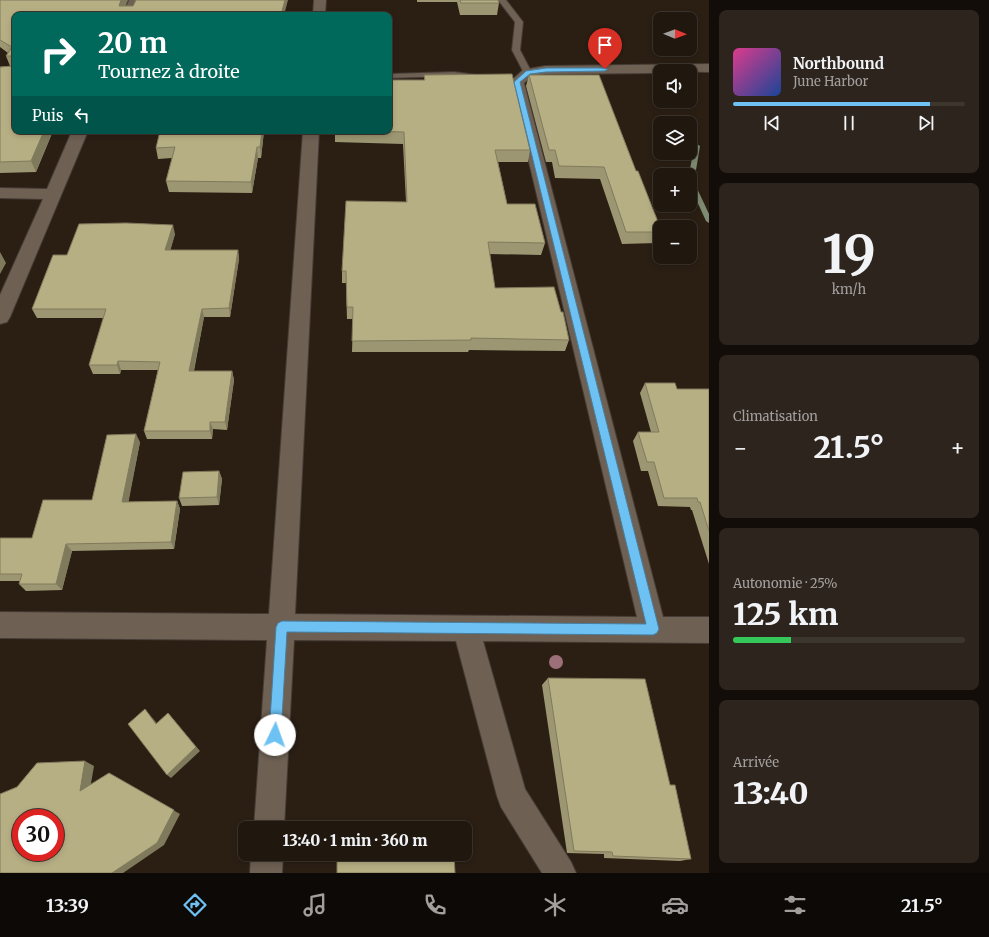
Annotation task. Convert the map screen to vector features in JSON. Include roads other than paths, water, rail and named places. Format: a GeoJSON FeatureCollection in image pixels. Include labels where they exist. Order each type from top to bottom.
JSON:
{"type":"FeatureCollection","features":[{"type":"Feature","properties":{"kind":"street"},"geometry":{"type":"LineString","coordinates":[[130,12],[135,0]]}},
{"type":"Feature","properties":{"kind":"street"},"geometry":{"type":"LineString","coordinates":[[319,12],[320,0]]}},
{"type":"Feature","properties":{"kind":"street"},"geometry":{"type":"LineString","coordinates":[[653,629],[518,78],[546,70],[709,68]]}},
{"type":"Feature","properties":{"kind":"street"},"geometry":{"type":"LineString","coordinates":[[0,317],[79,134]]}},
{"type":"Feature","properties":{"kind":"street"},"geometry":{"type":"LineString","coordinates":[[269,821],[311,134]]}},
{"type":"Feature","properties":{"kind":"street"},"geometry":{"type":"LineString","coordinates":[[0,193],[53,194]]}},
{"type":"Feature","properties":{"kind":"street"},"geometry":{"type":"LineString","coordinates":[[0,624],[709,630]]}},
{"type":"Feature","properties":{"kind":"street"},"geometry":{"type":"LineString","coordinates":[[466,628],[512,796],[560,873]]}},
{"type":"Feature","properties":{"kind":"street"},"geometry":{"type":"LineString","coordinates":[[266,873],[267,861]]}},
{"type":"Feature","properties":{"kind":"lane"},"geometry":{"type":"LineString","coordinates":[[502,0],[519,22],[516,50],[518,78]]}},
{"type":"Feature","properties":{"kind":"lane"},"geometry":{"type":"LineString","coordinates":[[392,76],[454,74],[485,78]]}},
{"type":"Feature","properties":{"kind":"waterway"},"geometry":{"type":"LineString","coordinates":[[695,160],[691,182],[709,221]]}}]}
